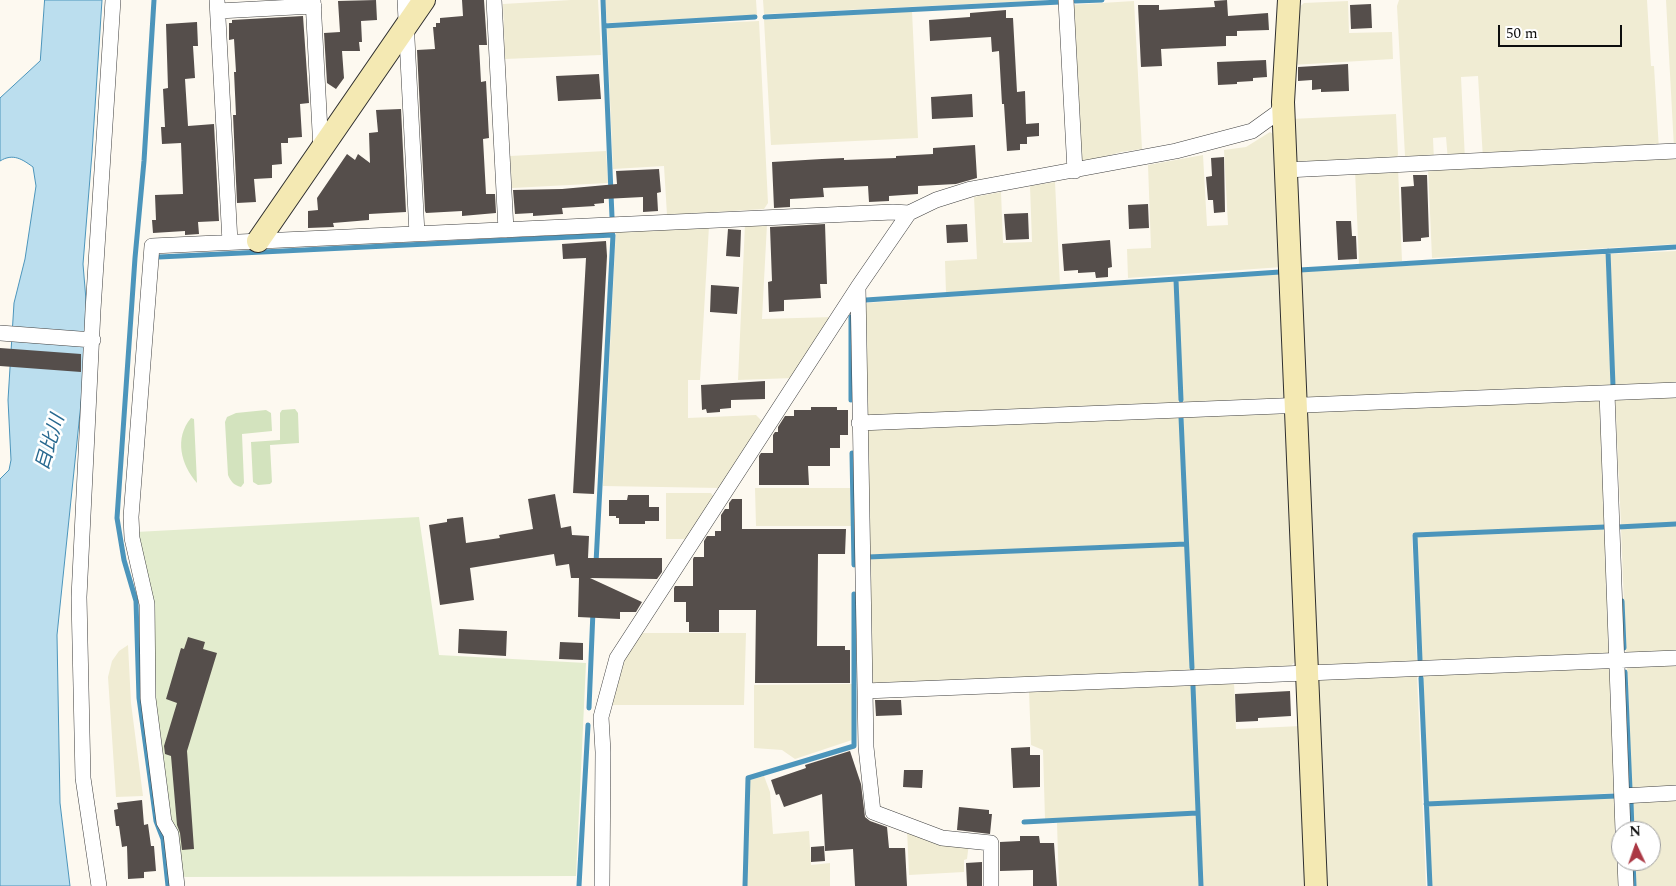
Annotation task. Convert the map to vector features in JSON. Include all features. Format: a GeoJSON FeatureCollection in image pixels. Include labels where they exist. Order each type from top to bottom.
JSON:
{"type":"FeatureCollection","features":[{"type":"Feature","properties":{"kind":"street"},"geometry":{"type":"LineString","coordinates":[[99,886],[83,778],[80,597],[92,340],[113,0]]}},
{"type":"Feature","properties":{"kind":"street"},"geometry":{"type":"LineString","coordinates":[[405,0],[417,234]]}},
{"type":"Feature","properties":{"kind":"street"},"geometry":{"type":"LineString","coordinates":[[258,241],[424,0]]}},
{"type":"Feature","properties":{"kind":"street"},"geometry":{"type":"LineString","coordinates":[[494,0],[506,230]]}},
{"type":"Feature","properties":{"kind":"street"},"geometry":{"type":"LineString","coordinates":[[1066,0],[1075,171]]}},
{"type":"Feature","properties":{"kind":"street"},"geometry":{"type":"LineString","coordinates":[[1289,0],[1283,102],[1316,886]]}},
{"type":"Feature","properties":{"kind":"street"},"geometry":{"type":"LineString","coordinates":[[230,242],[217,6],[314,3],[321,150]]}},
{"type":"Feature","properties":{"kind":"street"},"geometry":{"type":"LineString","coordinates":[[177,886],[171,834],[164,822],[148,698],[147,604],[132,538],[131,517],[152,246],[893,212],[909,213],[936,200],[971,190],[1176,150],[1252,131],[1276,113],[1283,102]]}},
{"type":"Feature","properties":{"kind":"street"},"geometry":{"type":"LineString","coordinates":[[1286,170],[1676,151]]}},
{"type":"Feature","properties":{"kind":"street"},"geometry":{"type":"LineString","coordinates":[[602,886],[601,717],[617,658],[858,287],[909,213]]}},
{"type":"Feature","properties":{"kind":"street"},"geometry":{"type":"LineString","coordinates":[[858,287],[866,747],[873,812],[942,838],[991,843],[991,886]]}},
{"type":"Feature","properties":{"kind":"street"},"geometry":{"type":"LineString","coordinates":[[4,333],[92,340]]}},
{"type":"Feature","properties":{"kind":"street"},"geometry":{"type":"LineString","coordinates":[[859,423],[1676,390]]}},
{"type":"Feature","properties":{"kind":"street"},"geometry":{"type":"LineString","coordinates":[[1607,393],[1623,821]]}},
{"type":"Feature","properties":{"kind":"street"},"geometry":{"type":"LineString","coordinates":[[865,691],[1676,658]]}},
{"type":"Feature","properties":{"kind":"street"},"geometry":{"type":"LineString","coordinates":[[1622,796],[1676,793]]}},
{"type":"Feature","properties":{"kind":"street"},"geometry":{"type":"LineString","coordinates":[[1625,871],[1626,886]]}},
{"type":"Feature","properties":{"kind":"shaded area"},"geometry":{"type":"Polygon","coordinates":[[[598,0],[601,55],[505,59],[503,4],[598,0]]]}},
{"type":"Feature","properties":{"kind":"shaded area"},"geometry":{"type":"Polygon","coordinates":[[[605,0],[756,0],[757,15],[607,23],[605,0]]]}},
{"type":"Feature","properties":{"kind":"shaded area"},"geometry":{"type":"Polygon","coordinates":[[[763,0],[1050,0],[764,14],[763,0]]]}},
{"type":"Feature","properties":{"kind":"shaded area"},"geometry":{"type":"Polygon","coordinates":[[[1399,0],[1647,0],[1651,66],[1654,66],[1659,150],[1483,159],[1478,76],[1461,77],[1465,160],[1448,161],[1446,137],[1433,138],[1434,161],[1407,160],[1405,156],[1397,6],[1399,0]]]}},
{"type":"Feature","properties":{"kind":"shaded area"},"geometry":{"type":"Polygon","coordinates":[[[1666,0],[1676,0],[1676,148],[1674,148],[1666,0]]]}},
{"type":"Feature","properties":{"kind":"shaded area"},"geometry":{"type":"Polygon","coordinates":[[[1134,1],[1142,149],[1121,152],[1083,163],[1076,157],[1069,5],[1134,1]]]}},
{"type":"Feature","properties":{"kind":"shaded area"},"geometry":{"type":"Polygon","coordinates":[[[1348,1],[1349,33],[1392,32],[1393,59],[1292,65],[1297,9],[1304,3],[1348,1]]]}},
{"type":"Feature","properties":{"kind":"shaded area"},"geometry":{"type":"Polygon","coordinates":[[[912,11],[918,138],[771,145],[764,20],[912,11]]]}},
{"type":"Feature","properties":{"kind":"shaded area"},"geometry":{"type":"Polygon","coordinates":[[[759,21],[768,203],[764,209],[667,215],[664,166],[613,169],[607,28],[759,21]]]}},
{"type":"Feature","properties":{"kind":"shaded area"},"geometry":{"type":"Polygon","coordinates":[[[1396,114],[1398,155],[1394,161],[1298,166],[1292,162],[1291,119],[1396,114]]]}},
{"type":"Feature","properties":{"kind":"shaded area"},"geometry":{"type":"Polygon","coordinates":[[[1270,132],[1276,136],[1282,267],[1128,278],[1127,249],[1151,248],[1148,165],[1203,155],[1207,226],[1228,225],[1224,150],[1246,147],[1270,132]]]}},
{"type":"Feature","properties":{"kind":"shaded area"},"geometry":{"type":"Polygon","coordinates":[[[606,151],[608,183],[512,188],[510,156],[606,151]]]}},
{"type":"Feature","properties":{"kind":"shaded area"},"geometry":{"type":"Polygon","coordinates":[[[1676,154],[1676,244],[1432,258],[1428,167],[1676,154]]]}},
{"type":"Feature","properties":{"kind":"shaded area"},"geometry":{"type":"Polygon","coordinates":[[[1398,168],[1402,261],[1359,264],[1355,170],[1398,168]]]}},
{"type":"Feature","properties":{"kind":"shaded area"},"geometry":{"type":"Polygon","coordinates":[[[1055,182],[1060,285],[946,293],[945,261],[977,259],[974,197],[1001,192],[1003,243],[1032,242],[1030,186],[1055,182]]]}},
{"type":"Feature","properties":{"kind":"shaded area"},"geometry":{"type":"Polygon","coordinates":[[[745,224],[767,224],[762,319],[833,317],[793,378],[738,380],[745,224]]]}},
{"type":"Feature","properties":{"kind":"shaded area"},"geometry":{"type":"Polygon","coordinates":[[[709,226],[700,380],[688,380],[688,418],[756,415],[763,422],[720,488],[603,486],[616,229],[709,226]]]}},
{"type":"Feature","properties":{"kind":"shaded area"},"geometry":{"type":"Polygon","coordinates":[[[1676,251],[1676,386],[1615,389],[1610,254],[1676,251]]]}},
{"type":"Feature","properties":{"kind":"shaded area"},"geometry":{"type":"Polygon","coordinates":[[[1606,254],[1611,388],[1305,400],[1298,272],[1606,254]]]}},
{"type":"Feature","properties":{"kind":"shaded area"},"geometry":{"type":"Polygon","coordinates":[[[1283,273],[1286,400],[1182,404],[1178,281],[1283,273]]]}},
{"type":"Feature","properties":{"kind":"shaded area"},"geometry":{"type":"Polygon","coordinates":[[[1175,281],[1179,404],[868,419],[863,307],[867,303],[1175,281]]]}},
{"type":"Feature","properties":{"kind":"shaded area"},"geometry":{"type":"Polygon","coordinates":[[[1676,394],[1676,523],[1621,525],[1615,396],[1676,394]]]}},
{"type":"Feature","properties":{"kind":"shaded area"},"geometry":{"type":"Polygon","coordinates":[[[1597,396],[1602,403],[1607,525],[1412,534],[1417,664],[1319,666],[1316,662],[1305,411],[1597,396]]]}},
{"type":"Feature","properties":{"kind":"shaded area"},"geometry":{"type":"Polygon","coordinates":[[[1286,411],[1299,659],[1289,667],[1194,671],[1183,414],[1286,411]]]}},
{"type":"Feature","properties":{"kind":"shaded area"},"geometry":{"type":"Polygon","coordinates":[[[1179,414],[1185,543],[866,556],[867,426],[1179,414]]]}},
{"type":"Feature","properties":{"kind":"shaded area"},"geometry":{"type":"Polygon","coordinates":[[[755,488],[850,488],[851,526],[756,526],[755,488]]]}},
{"type":"Feature","properties":{"kind":"shaded area"},"geometry":{"type":"Polygon","coordinates":[[[666,493],[711,493],[714,497],[687,539],[666,539],[666,493]]]}},
{"type":"Feature","properties":{"kind":"shaded area"},"geometry":{"type":"Polygon","coordinates":[[[1676,525],[1676,654],[1626,656],[1621,528],[1676,525]]]}},
{"type":"Feature","properties":{"kind":"shaded area"},"geometry":{"type":"Polygon","coordinates":[[[1606,529],[1612,650],[1607,656],[1422,664],[1417,537],[1606,529]]]}},
{"type":"Feature","properties":{"kind":"shaded area"},"geometry":{"type":"Polygon","coordinates":[[[1185,546],[1191,673],[873,683],[869,681],[866,559],[1185,546]]]}},
{"type":"Feature","properties":{"kind":"shaded area"},"geometry":{"type":"Polygon","coordinates":[[[640,633],[746,633],[744,705],[610,705],[622,662],[640,633]]]}},
{"type":"Feature","properties":{"kind":"shaded area"},"geometry":{"type":"Polygon","coordinates":[[[128,645],[131,703],[143,796],[116,797],[108,677],[112,661],[119,651],[128,645]]]}},
{"type":"Feature","properties":{"kind":"shaded area"},"geometry":{"type":"Polygon","coordinates":[[[1676,664],[1676,789],[1632,791],[1627,666],[1676,664]]]}},
{"type":"Feature","properties":{"kind":"shaded area"},"geometry":{"type":"Polygon","coordinates":[[[1607,667],[1611,669],[1618,793],[1428,802],[1423,675],[1607,667]]]}},
{"type":"Feature","properties":{"kind":"shaded area"},"geometry":{"type":"Polygon","coordinates":[[[1417,675],[1426,886],[1323,886],[1318,682],[1323,678],[1417,675]]]}},
{"type":"Feature","properties":{"kind":"shaded area"},"geometry":{"type":"Polygon","coordinates":[[[1234,682],[1236,729],[1301,726],[1308,886],[1203,886],[1195,684],[1234,682]]]}},
{"type":"Feature","properties":{"kind":"shaded area"},"geometry":{"type":"Polygon","coordinates":[[[852,684],[852,740],[795,759],[782,750],[754,748],[754,685],[852,684]]]}},
{"type":"Feature","properties":{"kind":"shaded area"},"geometry":{"type":"Polygon","coordinates":[[[1191,684],[1196,812],[1045,819],[1043,750],[1031,745],[1029,691],[1191,684]]]}},
{"type":"Feature","properties":{"kind":"shaded area"},"geometry":{"type":"Polygon","coordinates":[[[764,776],[770,792],[773,834],[809,831],[811,865],[830,863],[830,886],[747,886],[750,780],[764,776]]]}},
{"type":"Feature","properties":{"kind":"shaded area"},"geometry":{"type":"Polygon","coordinates":[[[1618,797],[1619,821],[1611,821],[1611,871],[1620,871],[1621,886],[1431,886],[1428,805],[1618,797]]]}},
{"type":"Feature","properties":{"kind":"shaded area"},"geometry":{"type":"Polygon","coordinates":[[[1676,797],[1676,886],[1636,886],[1635,871],[1661,871],[1661,821],[1633,821],[1632,799],[1676,797]]]}},
{"type":"Feature","properties":{"kind":"shaded area"},"geometry":{"type":"Polygon","coordinates":[[[1196,815],[1199,886],[1059,886],[1057,823],[1196,815]]]}},
{"type":"Feature","properties":{"kind":"shaded area"},"geometry":{"type":"Polygon","coordinates":[[[907,829],[969,843],[967,859],[964,860],[964,872],[909,875],[907,829]]]}},
{"type":"Feature","properties":{"kind":"green space"},"geometry":{"type":"Polygon","coordinates":[[[295,409],[298,413],[299,443],[270,445],[272,482],[270,484],[258,485],[253,482],[251,442],[280,440],[280,413],[282,410],[295,409]]]}},
{"type":"Feature","properties":{"kind":"green space"},"geometry":{"type":"Polygon","coordinates":[[[266,410],[271,413],[272,431],[242,434],[244,483],[241,487],[233,483],[228,475],[225,422],[227,417],[236,413],[266,410]]]}},
{"type":"Feature","properties":{"kind":"green space"},"geometry":{"type":"Polygon","coordinates":[[[191,418],[194,419],[197,483],[187,468],[181,443],[186,426],[191,418]]]}},
{"type":"Feature","properties":{"kind":"green space"},"geometry":{"type":"Polygon","coordinates":[[[419,517],[439,655],[586,663],[576,876],[178,877],[168,819],[136,532],[419,517]]]}},
{"type":"Feature","properties":{"kind":"water","name":"目比川"},"geometry":{"type":"Polygon","coordinates":[[[45,0],[102,0],[83,264],[87,312],[84,374],[57,635],[60,803],[70,886],[0,886],[0,479],[9,470],[11,460],[8,400],[14,303],[25,259],[36,186],[33,167],[29,164],[13,157],[0,161],[0,98],[40,61],[45,0]]]}},
{"type":"Feature","properties":{"kind":"building"},"geometry":{"type":"Polygon","coordinates":[[[376,0],[377,20],[361,21],[362,42],[359,42],[360,51],[342,51],[344,78],[336,89],[327,83],[324,33],[340,32],[338,1],[376,0]]]}},
{"type":"Feature","properties":{"kind":"building"},"geometry":{"type":"Polygon","coordinates":[[[462,0],[484,0],[487,45],[479,45],[481,82],[486,81],[489,138],[483,139],[486,194],[495,194],[496,213],[462,216],[462,211],[426,213],[417,50],[435,49],[433,27],[436,27],[436,23],[440,23],[440,18],[463,16],[462,0]]]}},
{"type":"Feature","properties":{"kind":"building"},"geometry":{"type":"Polygon","coordinates":[[[1227,0],[1228,16],[1268,13],[1269,30],[1237,31],[1237,36],[1226,36],[1226,46],[1161,49],[1162,66],[1141,67],[1138,5],[1159,5],[1159,10],[1215,7],[1214,1],[1227,0]]]}},
{"type":"Feature","properties":{"kind":"building"},"geometry":{"type":"Polygon","coordinates":[[[1371,4],[1372,28],[1351,29],[1350,5],[1371,4]]]}},
{"type":"Feature","properties":{"kind":"building"},"geometry":{"type":"Polygon","coordinates":[[[1006,10],[1006,18],[1013,18],[1017,92],[1025,91],[1026,124],[1039,123],[1039,136],[1027,137],[1027,144],[1020,144],[1020,150],[1007,151],[999,51],[992,52],[991,37],[930,41],[929,20],[970,17],[970,13],[1006,10]]]}},
{"type":"Feature","properties":{"kind":"building"},"geometry":{"type":"Polygon","coordinates":[[[303,16],[309,103],[300,104],[302,137],[288,138],[288,143],[281,143],[282,164],[272,165],[272,178],[254,179],[256,202],[237,203],[233,115],[236,115],[234,72],[236,72],[234,39],[229,40],[229,23],[232,23],[232,20],[303,16]]]}},
{"type":"Feature","properties":{"kind":"building"},"geometry":{"type":"Polygon","coordinates":[[[197,22],[198,46],[193,46],[195,78],[185,79],[188,126],[214,124],[219,221],[198,222],[199,234],[185,235],[185,231],[153,233],[152,220],[156,220],[155,195],[183,194],[181,143],[162,144],[161,127],[165,127],[163,89],[168,88],[166,24],[197,22]]]}},
{"type":"Feature","properties":{"kind":"building"},"geometry":{"type":"Polygon","coordinates":[[[1266,60],[1267,77],[1253,78],[1253,81],[1237,82],[1237,84],[1218,85],[1217,62],[1266,60]]]}},
{"type":"Feature","properties":{"kind":"building"},"geometry":{"type":"Polygon","coordinates":[[[1348,64],[1349,91],[1321,92],[1321,89],[1312,90],[1312,80],[1298,81],[1298,67],[1348,64]]]}},
{"type":"Feature","properties":{"kind":"building"},"geometry":{"type":"Polygon","coordinates":[[[599,74],[601,99],[558,101],[556,76],[599,74]]]}},
{"type":"Feature","properties":{"kind":"building"},"geometry":{"type":"Polygon","coordinates":[[[972,94],[973,117],[932,119],[931,97],[972,94]]]}},
{"type":"Feature","properties":{"kind":"building"},"geometry":{"type":"Polygon","coordinates":[[[401,109],[406,212],[369,214],[369,220],[333,223],[334,227],[308,228],[308,211],[318,210],[317,198],[347,154],[355,160],[358,154],[370,163],[369,133],[378,132],[376,110],[401,109]]]}},
{"type":"Feature","properties":{"kind":"building"},"geometry":{"type":"Polygon","coordinates":[[[975,145],[977,178],[956,184],[918,186],[918,194],[889,196],[889,201],[869,202],[868,186],[823,188],[824,197],[790,199],[790,207],[774,208],[772,162],[844,158],[844,160],[896,158],[896,156],[933,154],[933,148],[975,145]]]}},
{"type":"Feature","properties":{"kind":"building"},"geometry":{"type":"Polygon","coordinates":[[[1224,157],[1225,212],[1214,213],[1213,200],[1208,200],[1206,177],[1212,176],[1211,158],[1224,157]]]}},
{"type":"Feature","properties":{"kind":"building"},"geometry":{"type":"Polygon","coordinates":[[[659,169],[661,192],[657,193],[658,211],[643,212],[643,197],[604,199],[604,203],[594,204],[595,206],[562,208],[563,214],[533,216],[533,213],[515,214],[513,190],[562,189],[617,184],[616,171],[659,169]]]}},
{"type":"Feature","properties":{"kind":"building"},"geometry":{"type":"Polygon","coordinates":[[[1413,175],[1427,175],[1429,237],[1421,238],[1421,241],[1403,242],[1401,187],[1414,186],[1413,175]]]}},
{"type":"Feature","properties":{"kind":"building"},"geometry":{"type":"Polygon","coordinates":[[[1148,204],[1149,228],[1129,229],[1128,205],[1148,204]]]}},
{"type":"Feature","properties":{"kind":"building"},"geometry":{"type":"Polygon","coordinates":[[[1028,213],[1029,239],[1006,240],[1004,214],[1028,213]]]}},
{"type":"Feature","properties":{"kind":"building"},"geometry":{"type":"Polygon","coordinates":[[[1336,221],[1351,221],[1352,236],[1356,236],[1357,259],[1338,260],[1336,221]]]}},
{"type":"Feature","properties":{"kind":"building"},"geometry":{"type":"Polygon","coordinates":[[[825,224],[827,284],[820,284],[821,298],[784,300],[784,311],[769,312],[768,282],[772,281],[770,227],[825,224]]]}},
{"type":"Feature","properties":{"kind":"building"},"geometry":{"type":"Polygon","coordinates":[[[967,224],[968,242],[947,243],[946,225],[967,224]]]}},
{"type":"Feature","properties":{"kind":"building"},"geometry":{"type":"Polygon","coordinates":[[[728,229],[741,230],[740,257],[726,256],[728,229]]]}},
{"type":"Feature","properties":{"kind":"building"},"geometry":{"type":"Polygon","coordinates":[[[1110,240],[1112,267],[1108,268],[1108,277],[1096,278],[1095,272],[1078,273],[1078,270],[1064,271],[1062,244],[1110,240]]]}},
{"type":"Feature","properties":{"kind":"building"},"geometry":{"type":"Polygon","coordinates":[[[606,241],[607,256],[594,494],[573,493],[586,258],[563,259],[562,244],[606,241]]]}},
{"type":"Feature","properties":{"kind":"building"},"geometry":{"type":"Polygon","coordinates":[[[711,285],[739,287],[737,314],[710,312],[711,285]]]}},
{"type":"Feature","properties":{"kind":"building"},"geometry":{"type":"Polygon","coordinates":[[[0,348],[81,354],[81,372],[0,366],[0,348]]]}},
{"type":"Feature","properties":{"kind":"building"},"geometry":{"type":"Polygon","coordinates":[[[765,381],[765,399],[731,400],[731,408],[720,409],[720,412],[707,413],[706,409],[702,410],[701,385],[765,381]]]}},
{"type":"Feature","properties":{"kind":"building"},"geometry":{"type":"Polygon","coordinates":[[[811,407],[837,407],[837,410],[848,410],[848,435],[840,435],[840,448],[830,448],[830,466],[808,466],[809,485],[759,485],[759,456],[761,453],[773,453],[773,435],[775,432],[778,432],[778,427],[785,416],[794,416],[794,410],[811,410],[811,407]]]}},
{"type":"Feature","properties":{"kind":"building"},"geometry":{"type":"Polygon","coordinates":[[[555,494],[561,528],[571,526],[572,535],[589,536],[588,558],[662,558],[662,572],[657,579],[590,578],[642,602],[636,612],[620,612],[620,619],[578,617],[579,578],[571,578],[569,564],[556,566],[554,554],[470,568],[474,600],[440,605],[429,525],[447,522],[447,519],[463,517],[466,543],[500,538],[499,535],[533,529],[528,499],[555,494]]]}},
{"type":"Feature","properties":{"kind":"building"},"geometry":{"type":"Polygon","coordinates":[[[628,495],[649,495],[649,507],[659,507],[659,521],[645,521],[645,524],[619,524],[619,518],[609,516],[609,500],[627,500],[628,495]]]}},
{"type":"Feature","properties":{"kind":"building"},"geometry":{"type":"Polygon","coordinates":[[[732,499],[742,499],[742,529],[846,529],[845,554],[818,554],[817,646],[845,646],[845,650],[850,650],[850,683],[755,683],[756,610],[719,610],[719,632],[689,632],[689,622],[686,622],[686,602],[674,602],[674,588],[675,586],[693,586],[693,559],[694,557],[704,557],[704,541],[707,536],[715,536],[715,531],[721,531],[721,515],[725,509],[729,509],[729,503],[732,499]]]}},
{"type":"Feature","properties":{"kind":"building"},"geometry":{"type":"Polygon","coordinates":[[[459,629],[507,631],[506,656],[458,653],[459,629]]]}},
{"type":"Feature","properties":{"kind":"building"},"geometry":{"type":"Polygon","coordinates":[[[188,637],[205,642],[203,649],[217,653],[187,751],[194,849],[182,850],[177,825],[171,756],[165,754],[164,746],[177,703],[166,699],[181,648],[184,649],[188,637]]]}},
{"type":"Feature","properties":{"kind":"building"},"geometry":{"type":"Polygon","coordinates":[[[560,642],[583,643],[583,660],[559,659],[560,642]]]}},
{"type":"Feature","properties":{"kind":"building"},"geometry":{"type":"Polygon","coordinates":[[[1290,691],[1291,716],[1258,718],[1258,721],[1236,722],[1235,694],[1290,691]]]}},
{"type":"Feature","properties":{"kind":"building"},"geometry":{"type":"Polygon","coordinates":[[[875,700],[901,700],[902,715],[876,716],[875,700]]]}},
{"type":"Feature","properties":{"kind":"building"},"geometry":{"type":"Polygon","coordinates":[[[1030,747],[1030,755],[1040,755],[1040,787],[1013,788],[1011,748],[1030,747]]]}},
{"type":"Feature","properties":{"kind":"building"},"geometry":{"type":"Polygon","coordinates":[[[850,751],[861,784],[865,817],[870,821],[887,827],[889,848],[905,848],[907,886],[855,886],[853,849],[825,851],[822,794],[784,807],[779,794],[776,795],[771,780],[806,768],[805,765],[850,751]]]}},
{"type":"Feature","properties":{"kind":"building"},"geometry":{"type":"Polygon","coordinates":[[[904,770],[923,770],[922,788],[903,787],[904,770]]]}},
{"type":"Feature","properties":{"kind":"building"},"geometry":{"type":"Polygon","coordinates":[[[142,800],[144,825],[148,824],[151,846],[154,846],[156,871],[144,872],[144,878],[128,879],[127,846],[122,847],[119,826],[116,826],[114,810],[118,809],[117,803],[142,800]]]}},
{"type":"Feature","properties":{"kind":"building"},"geometry":{"type":"Polygon","coordinates":[[[959,807],[989,810],[989,814],[992,814],[990,834],[957,830],[959,807]]]}},
{"type":"Feature","properties":{"kind":"building"},"geometry":{"type":"Polygon","coordinates":[[[1020,836],[1039,836],[1040,843],[1054,843],[1057,886],[1033,886],[1033,870],[1000,871],[1000,842],[1020,841],[1020,836]]]}},
{"type":"Feature","properties":{"kind":"building"},"geometry":{"type":"Polygon","coordinates":[[[824,846],[825,861],[811,862],[811,847],[824,846]]]}},
{"type":"Feature","properties":{"kind":"building"},"geometry":{"type":"Polygon","coordinates":[[[982,862],[982,886],[967,886],[966,863],[982,862]]]}},
{"type":"Feature","properties":{"kind":"waterway"},"geometry":{"type":"LineString","coordinates":[[154,0],[117,518],[124,560],[136,601],[139,698],[156,821],[163,839],[168,886]]}},
{"type":"Feature","properties":{"kind":"waterway"},"geometry":{"type":"LineString","coordinates":[[603,0],[604,26]]}},
{"type":"Feature","properties":{"kind":"waterway"},"geometry":{"type":"LineString","coordinates":[[1075,1],[1102,0]]}},
{"type":"Feature","properties":{"kind":"waterway"},"geometry":{"type":"LineString","coordinates":[[765,17],[1060,2]]}},
{"type":"Feature","properties":{"kind":"waterway"},"geometry":{"type":"LineString","coordinates":[[612,217],[604,26],[755,17]]}},
{"type":"Feature","properties":{"kind":"waterway"},"geometry":{"type":"LineString","coordinates":[[159,257],[613,235],[596,563]]}},
{"type":"Feature","properties":{"kind":"waterway"},"geometry":{"type":"LineString","coordinates":[[1300,270],[1676,247]]}},
{"type":"Feature","properties":{"kind":"waterway"},"geometry":{"type":"LineString","coordinates":[[1608,251],[1613,386]]}},
{"type":"Feature","properties":{"kind":"waterway"},"geometry":{"type":"LineString","coordinates":[[866,300],[1280,272]]}},
{"type":"Feature","properties":{"kind":"waterway"},"geometry":{"type":"LineString","coordinates":[[1176,280],[1181,400]]}},
{"type":"Feature","properties":{"kind":"waterway"},"geometry":{"type":"LineString","coordinates":[[851,317],[851,400]]}},
{"type":"Feature","properties":{"kind":"waterway"},"geometry":{"type":"LineString","coordinates":[[1181,417],[1192,668]]}},
{"type":"Feature","properties":{"kind":"waterway"},"geometry":{"type":"LineString","coordinates":[[852,453],[854,565]]}},
{"type":"Feature","properties":{"kind":"waterway"},"geometry":{"type":"LineString","coordinates":[[1618,527],[1676,524]]}},
{"type":"Feature","properties":{"kind":"waterway"},"geometry":{"type":"LineString","coordinates":[[1420,660],[1415,535],[1605,527]]}},
{"type":"Feature","properties":{"kind":"waterway"},"geometry":{"type":"LineString","coordinates":[[868,557],[1186,544]]}},
{"type":"Feature","properties":{"kind":"waterway"},"geometry":{"type":"LineString","coordinates":[[745,886],[748,778],[854,746],[854,594]]}},
{"type":"Feature","properties":{"kind":"waterway"},"geometry":{"type":"LineString","coordinates":[[1622,601],[1624,648]]}},
{"type":"Feature","properties":{"kind":"waterway"},"geometry":{"type":"LineString","coordinates":[[589,708],[593,611]]}},
{"type":"Feature","properties":{"kind":"waterway"},"geometry":{"type":"LineString","coordinates":[[1625,672],[1630,789]]}},
{"type":"Feature","properties":{"kind":"waterway"},"geometry":{"type":"LineString","coordinates":[[1421,678],[1430,886]]}},
{"type":"Feature","properties":{"kind":"waterway"},"geometry":{"type":"LineString","coordinates":[[1193,686],[1201,886]]}},
{"type":"Feature","properties":{"kind":"waterway"},"geometry":{"type":"LineString","coordinates":[[579,886],[588,725]]}},
{"type":"Feature","properties":{"kind":"waterway"},"geometry":{"type":"LineString","coordinates":[[1426,804],[1616,796]]}},
{"type":"Feature","properties":{"kind":"waterway"},"geometry":{"type":"LineString","coordinates":[[1631,802],[1632,821]]}},
{"type":"Feature","properties":{"kind":"waterway"},"geometry":{"type":"LineString","coordinates":[[1024,822],[1197,813]]}},
{"type":"Feature","properties":{"kind":"waterway"},"geometry":{"type":"LineString","coordinates":[[1633,871],[1634,886]]}}]}
